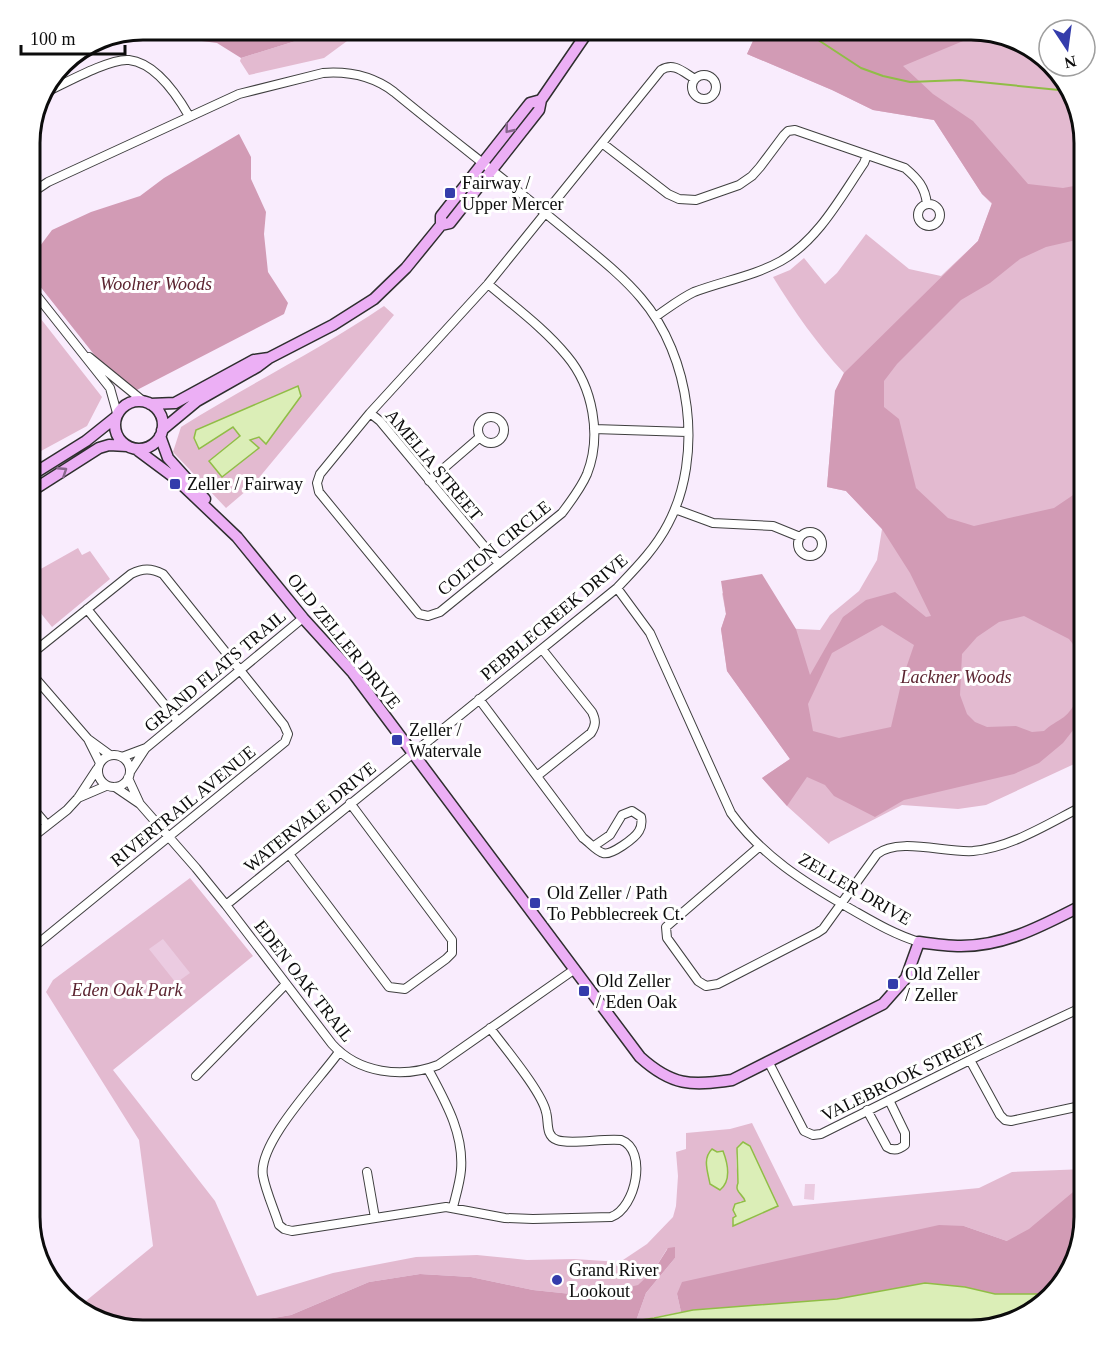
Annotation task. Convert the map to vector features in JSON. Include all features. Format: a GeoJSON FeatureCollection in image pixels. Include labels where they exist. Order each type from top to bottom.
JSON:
{"type":"FeatureCollection","features":[{"type":"Feature","properties":{"kind":"street"},"geometry":{"type":"LineString","coordinates":[[41,485],[99,448],[109,445],[147,447],[190,406],[269,358],[333,325],[374,299],[406,267],[441,225],[441,216],[486,167],[530,103],[541,100],[582,41]]}},
{"type":"Feature","properties":{"kind":"street"},"geometry":{"type":"LineString","coordinates":[[58,86],[112,62],[129,60],[140,64],[168,84],[189,116]]}},
{"type":"Feature","properties":{"kind":"street","name":"COLTON CIRCLE"},"geometry":{"type":"LineString","coordinates":[[488,284],[557,344],[578,370],[588,393],[594,429],[592,453],[587,474],[562,513],[440,612],[428,616],[419,614],[319,492],[317,483],[320,474],[370,413],[488,284],[661,70],[667,66],[673,66],[695,79]]}},
{"type":"Feature","properties":{"kind":"street","name":"PEBBLECREEK DRIVE"},"geometry":{"type":"LineString","coordinates":[[41,187],[239,94],[323,73],[350,73],[388,88],[546,214],[619,275],[642,299],[655,317],[672,348],[683,383],[687,411],[685,472],[675,509],[644,560],[617,588],[412,753]]}},
{"type":"Feature","properties":{"kind":"street"},"geometry":{"type":"LineString","coordinates":[[602,142],[668,194],[684,200],[696,200],[746,182],[760,168],[788,131],[795,130],[905,168],[917,178],[925,191],[927,204]]}},
{"type":"Feature","properties":{"kind":"street"},"geometry":{"type":"LineString","coordinates":[[655,317],[692,293],[763,269],[783,260],[800,248],[815,233],[864,163],[867,155]]}},
{"type":"Feature","properties":{"kind":"street"},"geometry":{"type":"LineString","coordinates":[[41,301],[110,388],[117,415],[115,426],[117,435],[133,448]]}},
{"type":"Feature","properties":{"kind":"street"},"geometry":{"type":"LineString","coordinates":[[82,353],[158,411],[162,417],[161,433]]}},
{"type":"Feature","properties":{"kind":"street"},"geometry":{"type":"LineString","coordinates":[[41,469],[86,441],[128,403],[175,404],[254,360],[269,358]]}},
{"type":"Feature","properties":{"kind":"street","name":"AMELIA STREET"},"geometry":{"type":"LineString","coordinates":[[370,413],[380,421],[499,564]]}},
{"type":"Feature","properties":{"kind":"street"},"geometry":{"type":"LineString","coordinates":[[594,429],[687,432]]}},
{"type":"Feature","properties":{"kind":"street","name":"OLD ZELLER DRIVE"},"geometry":{"type":"LineString","coordinates":[[161,433],[168,458],[203,496],[223,523]]}},
{"type":"Feature","properties":{"kind":"street"},"geometry":{"type":"LineString","coordinates":[[429,482],[480,437]]}},
{"type":"Feature","properties":{"kind":"street","name":"OLD ZELLER DRIVE"},"geometry":{"type":"LineString","coordinates":[[133,448],[170,474],[237,537],[303,618],[352,673],[640,1057],[657,1073],[684,1083],[708,1084],[732,1080],[883,1004],[906,978],[919,942]]}},
{"type":"Feature","properties":{"kind":"street"},"geometry":{"type":"LineString","coordinates":[[675,509],[713,523],[732,526],[773,526],[800,537]]}},
{"type":"Feature","properties":{"kind":"street"},"geometry":{"type":"LineString","coordinates":[[41,647],[131,574],[147,568],[163,574],[240,669]]}},
{"type":"Feature","properties":{"kind":"street","name":"ZELLER DRIVE"},"geometry":{"type":"LineString","coordinates":[[617,588],[650,633],[731,813],[774,860],[799,879],[888,931],[919,942],[961,946],[994,943],[1034,930],[1075,909]]}},
{"type":"Feature","properties":{"kind":"street"},"geometry":{"type":"LineString","coordinates":[[87,609],[177,720]]}},
{"type":"Feature","properties":{"kind":"street","name":"GRAND FLATS TRAIL"},"geometry":{"type":"LineString","coordinates":[[129,775],[146,748],[177,720],[303,618]]}},
{"type":"Feature","properties":{"kind":"street"},"geometry":{"type":"LineString","coordinates":[[537,776],[591,733],[595,726],[592,712],[543,649]]}},
{"type":"Feature","properties":{"kind":"street","name":"RIVERTRAIL AVENUE"},"geometry":{"type":"LineString","coordinates":[[40,942],[285,742],[288,734],[284,725],[240,669]]}},
{"type":"Feature","properties":{"kind":"street"},"geometry":{"type":"LineString","coordinates":[[40,684],[88,739],[110,755],[122,757],[128,764],[129,775],[125,783],[78,798]]}},
{"type":"Feature","properties":{"kind":"street"},"geometry":{"type":"LineString","coordinates":[[479,699],[583,838],[603,853],[609,853],[620,847],[638,833],[642,823],[640,817],[632,811],[622,814],[610,835],[594,846]]}},
{"type":"Feature","properties":{"kind":"street"},"geometry":{"type":"LineString","coordinates":[[88,739],[99,766],[99,778],[111,786]]}},
{"type":"Feature","properties":{"kind":"street","name":"GRAND FLATS TRAIL"},"geometry":{"type":"LineString","coordinates":[[122,757],[146,748]]}},
{"type":"Feature","properties":{"kind":"street","name":"WATERVALE DRIVE"},"geometry":{"type":"LineString","coordinates":[[226,905],[412,753]]}},
{"type":"Feature","properties":{"kind":"street"},"geometry":{"type":"LineString","coordinates":[[40,830],[67,810],[78,798],[99,766],[110,755]]}},
{"type":"Feature","properties":{"kind":"street","name":"EDEN OAK TRAIL"},"geometry":{"type":"LineString","coordinates":[[129,775],[140,804]]}},
{"type":"Feature","properties":{"kind":"street","name":"EDEN OAK TRAIL"},"geometry":{"type":"LineString","coordinates":[[111,786],[140,804],[170,837],[226,905],[285,985],[339,1052],[369,1068],[399,1073],[428,1069],[438,1065],[575,969]]}},
{"type":"Feature","properties":{"kind":"street"},"geometry":{"type":"LineString","coordinates":[[289,854],[389,987],[405,989],[446,959],[452,953],[452,940],[350,803]]}},
{"type":"Feature","properties":{"kind":"street"},"geometry":{"type":"LineString","coordinates":[[760,846],[666,927],[667,938],[698,981],[706,986],[718,984],[823,929],[877,854],[885,848],[898,846],[962,851],[987,848],[1017,840],[1075,811]]}},
{"type":"Feature","properties":{"kind":"street"},"geometry":{"type":"LineString","coordinates":[[40,817],[47,825]]}},
{"type":"Feature","properties":{"kind":"street"},"geometry":{"type":"LineString","coordinates":[[196,1076],[285,985]]}},
{"type":"Feature","properties":{"kind":"street","name":"VALEBROOK STREET"},"geometry":{"type":"LineString","coordinates":[[768,1062],[804,1131],[821,1134],[1075,1011]]}},
{"type":"Feature","properties":{"kind":"street"},"geometry":{"type":"LineString","coordinates":[[339,1052],[271,1143],[264,1159],[263,1175],[279,1225],[284,1229],[291,1232],[453,1207],[505,1218],[611,1217],[619,1214],[633,1191],[636,1165],[632,1148],[627,1143],[613,1139],[564,1141],[551,1137],[542,1100],[490,1028]]}},
{"type":"Feature","properties":{"kind":"street"},"geometry":{"type":"LineString","coordinates":[[970,1060],[1000,1115],[1008,1121],[1075,1107]]}},
{"type":"Feature","properties":{"kind":"street"},"geometry":{"type":"LineString","coordinates":[[428,1069],[456,1126],[460,1140],[461,1171],[453,1207]]}},
{"type":"Feature","properties":{"kind":"street"},"geometry":{"type":"LineString","coordinates":[[867,1110],[887,1147],[893,1150],[899,1149],[905,1145],[905,1133],[889,1100]]}},
{"type":"Feature","properties":{"kind":"street"},"geometry":{"type":"LineString","coordinates":[[367,1172],[375,1218]]}},
{"type":"Feature","properties":{"kind":"green space"},"geometry":{"type":"Polygon","coordinates":[[[195,40],[298,40],[241,58],[217,43],[195,40]]]}},
{"type":"Feature","properties":{"kind":"green space"},"geometry":{"type":"Polygon","coordinates":[[[298,40],[348,40],[324,58],[249,75],[240,61],[241,58],[298,40]]]}},
{"type":"Feature","properties":{"kind":"green space","name":"Lackner Woods"},"geometry":{"type":"Polygon","coordinates":[[[753,41],[991,42],[1023,54],[1034,62],[1037,65],[1037,78],[1050,78],[1064,98],[1069,111],[1075,144],[1075,764],[986,805],[958,809],[902,805],[829,844],[787,806],[762,778],[790,759],[727,671],[721,629],[726,614],[722,593],[779,628],[820,630],[830,615],[859,591],[877,560],[882,529],[846,491],[827,487],[835,391],[844,373],[806,327],[773,277],[790,270],[804,258],[825,284],[837,273],[866,234],[909,269],[941,276],[978,241],[992,204],[982,194],[934,120],[873,110],[747,54],[753,41]]]}},
{"type":"Feature","properties":{"kind":"green space"},"geometry":{"type":"Polygon","coordinates":[[[753,41],[963,41],[903,66],[933,94],[973,121],[1028,184],[1063,188],[1075,186],[1075,240],[1046,247],[1020,259],[990,283],[961,300],[897,364],[884,381],[884,407],[899,419],[916,488],[948,518],[974,526],[1054,508],[1075,494],[1075,647],[1069,639],[1024,616],[999,622],[977,637],[962,654],[960,695],[967,714],[975,722],[987,727],[1016,726],[1032,732],[1044,731],[1064,717],[1075,703],[1075,728],[1063,743],[1039,763],[1014,774],[904,800],[875,817],[834,796],[825,785],[807,777],[787,806],[762,778],[790,759],[727,671],[721,629],[726,614],[721,581],[762,574],[796,629],[810,675],[843,617],[866,600],[895,592],[926,617],[931,616],[910,573],[882,529],[846,491],[827,487],[835,391],[844,373],[978,241],[992,203],[982,194],[934,120],[873,110],[747,54],[753,41]],[[882,625],[832,653],[808,704],[813,731],[839,738],[891,727],[902,680],[914,645],[882,625]]]}},
{"type":"Feature","properties":{"kind":"green space","name":"Woolner Woods"},"geometry":{"type":"Polygon","coordinates":[[[239,134],[251,157],[251,179],[266,212],[264,234],[268,272],[288,303],[284,314],[135,391],[119,386],[41,287],[41,245],[52,230],[91,212],[140,196],[164,178],[239,134]]]}},
{"type":"Feature","properties":{"kind":"green space"},"geometry":{"type":"Polygon","coordinates":[[[384,306],[394,315],[253,485],[226,508],[173,452],[181,427],[334,338],[384,306]]]}},
{"type":"Feature","properties":{"kind":"green space"},"geometry":{"type":"Polygon","coordinates":[[[41,319],[102,397],[87,426],[41,451],[41,319]]]}},
{"type":"Feature","properties":{"kind":"green space"},"geometry":{"type":"Polygon","coordinates":[[[78,548],[82,555],[90,551],[110,579],[52,627],[41,613],[41,569],[78,548]]]}},
{"type":"Feature","properties":{"kind":"green space","name":"Eden Oak Park"},"geometry":{"type":"Polygon","coordinates":[[[190,878],[253,956],[113,1070],[215,1201],[257,1296],[333,1273],[416,1257],[477,1255],[527,1260],[574,1259],[620,1262],[647,1244],[673,1217],[678,1176],[676,1152],[686,1149],[686,1133],[730,1129],[752,1123],[793,1206],[979,1188],[1012,1172],[1075,1169],[1075,1216],[1071,1243],[1061,1268],[1044,1289],[1007,1241],[964,1226],[677,1294],[681,1312],[641,1320],[636,1320],[646,1293],[675,1258],[667,1249],[654,1270],[638,1286],[581,1295],[533,1290],[471,1277],[420,1274],[369,1282],[291,1315],[261,1320],[144,1320],[117,1316],[104,1312],[86,1301],[153,1246],[139,1140],[46,992],[53,980],[190,878]],[[740,1144],[736,1164],[745,1201],[740,1201],[736,1216],[778,1206],[740,1144]],[[723,1151],[710,1184],[725,1182],[726,1159],[723,1151]]]}},
{"type":"Feature","properties":{"kind":"green space"},"geometry":{"type":"Polygon","coordinates":[[[1075,1190],[1074,1230],[1067,1256],[1053,1279],[1038,1294],[995,1294],[965,1287],[925,1283],[837,1299],[681,1312],[677,1294],[682,1282],[939,1225],[964,1226],[1007,1241],[1029,1229],[1075,1190]]]}},
{"type":"Feature","properties":{"kind":"green space"},"geometry":{"type":"Polygon","coordinates":[[[675,1247],[675,1258],[646,1293],[636,1320],[261,1320],[291,1315],[369,1282],[420,1274],[471,1277],[533,1290],[581,1295],[613,1291],[638,1285],[654,1270],[668,1248],[675,1247]]]}},
{"type":"Feature","properties":{"kind":"shaded area"},"geometry":{"type":"Polygon","coordinates":[[[298,386],[301,396],[266,444],[259,437],[250,440],[259,448],[222,477],[209,461],[240,436],[233,427],[199,449],[194,438],[196,430],[298,386]]]}},
{"type":"Feature","properties":{"kind":"shaded area"},"geometry":{"type":"Polygon","coordinates":[[[163,939],[190,973],[176,983],[149,949],[163,939]]]}},
{"type":"Feature","properties":{"kind":"shaded area"},"geometry":{"type":"Polygon","coordinates":[[[743,1142],[750,1146],[778,1206],[733,1226],[733,1218],[736,1216],[733,1210],[735,1204],[745,1201],[737,1189],[737,1148],[743,1142]]]}},
{"type":"Feature","properties":{"kind":"shaded area"},"geometry":{"type":"Polygon","coordinates":[[[712,1149],[717,1152],[723,1151],[726,1161],[728,1172],[726,1182],[720,1190],[710,1184],[707,1170],[706,1161],[712,1149]]]}},
{"type":"Feature","properties":{"kind":"shaded area"},"geometry":{"type":"Polygon","coordinates":[[[805,1184],[815,1184],[814,1200],[804,1199],[805,1184]]]}},
{"type":"Feature","properties":{"kind":"shaded area"},"geometry":{"type":"Polygon","coordinates":[[[925,1283],[965,1287],[995,1294],[1038,1294],[1017,1309],[991,1318],[971,1320],[642,1320],[693,1310],[837,1299],[925,1283]]]}},
{"type":"Feature","properties":{"kind":"waterway"},"geometry":{"type":"LineString","coordinates":[[819,41],[861,68],[910,82],[960,80],[1059,90]]}},
{"type":"Feature","properties":{"kind":"place","name":"Fairway / Upper Mercer"},"geometry":{"type":"Point","coordinates":[450,193]}},
{"type":"Feature","properties":{"kind":"place","name":"Zeller / Fairway"},"geometry":{"type":"Point","coordinates":[175,484]}},
{"type":"Feature","properties":{"kind":"place","name":"Zeller / Watervale"},"geometry":{"type":"Point","coordinates":[397,740]}},
{"type":"Feature","properties":{"kind":"place","name":"Old Zeller / Path To Pebblecreek Ct."},"geometry":{"type":"Point","coordinates":[535,903]}},
{"type":"Feature","properties":{"kind":"place","name":"Old Zeller / Zeller"},"geometry":{"type":"Point","coordinates":[893,984]}},
{"type":"Feature","properties":{"kind":"place","name":"Old Zeller / Eden Oak"},"geometry":{"type":"Point","coordinates":[584,991]}},
{"type":"Feature","properties":{"kind":"place","name":"Grand River Lookout"},"geometry":{"type":"Point","coordinates":[557,1280]}}]}
